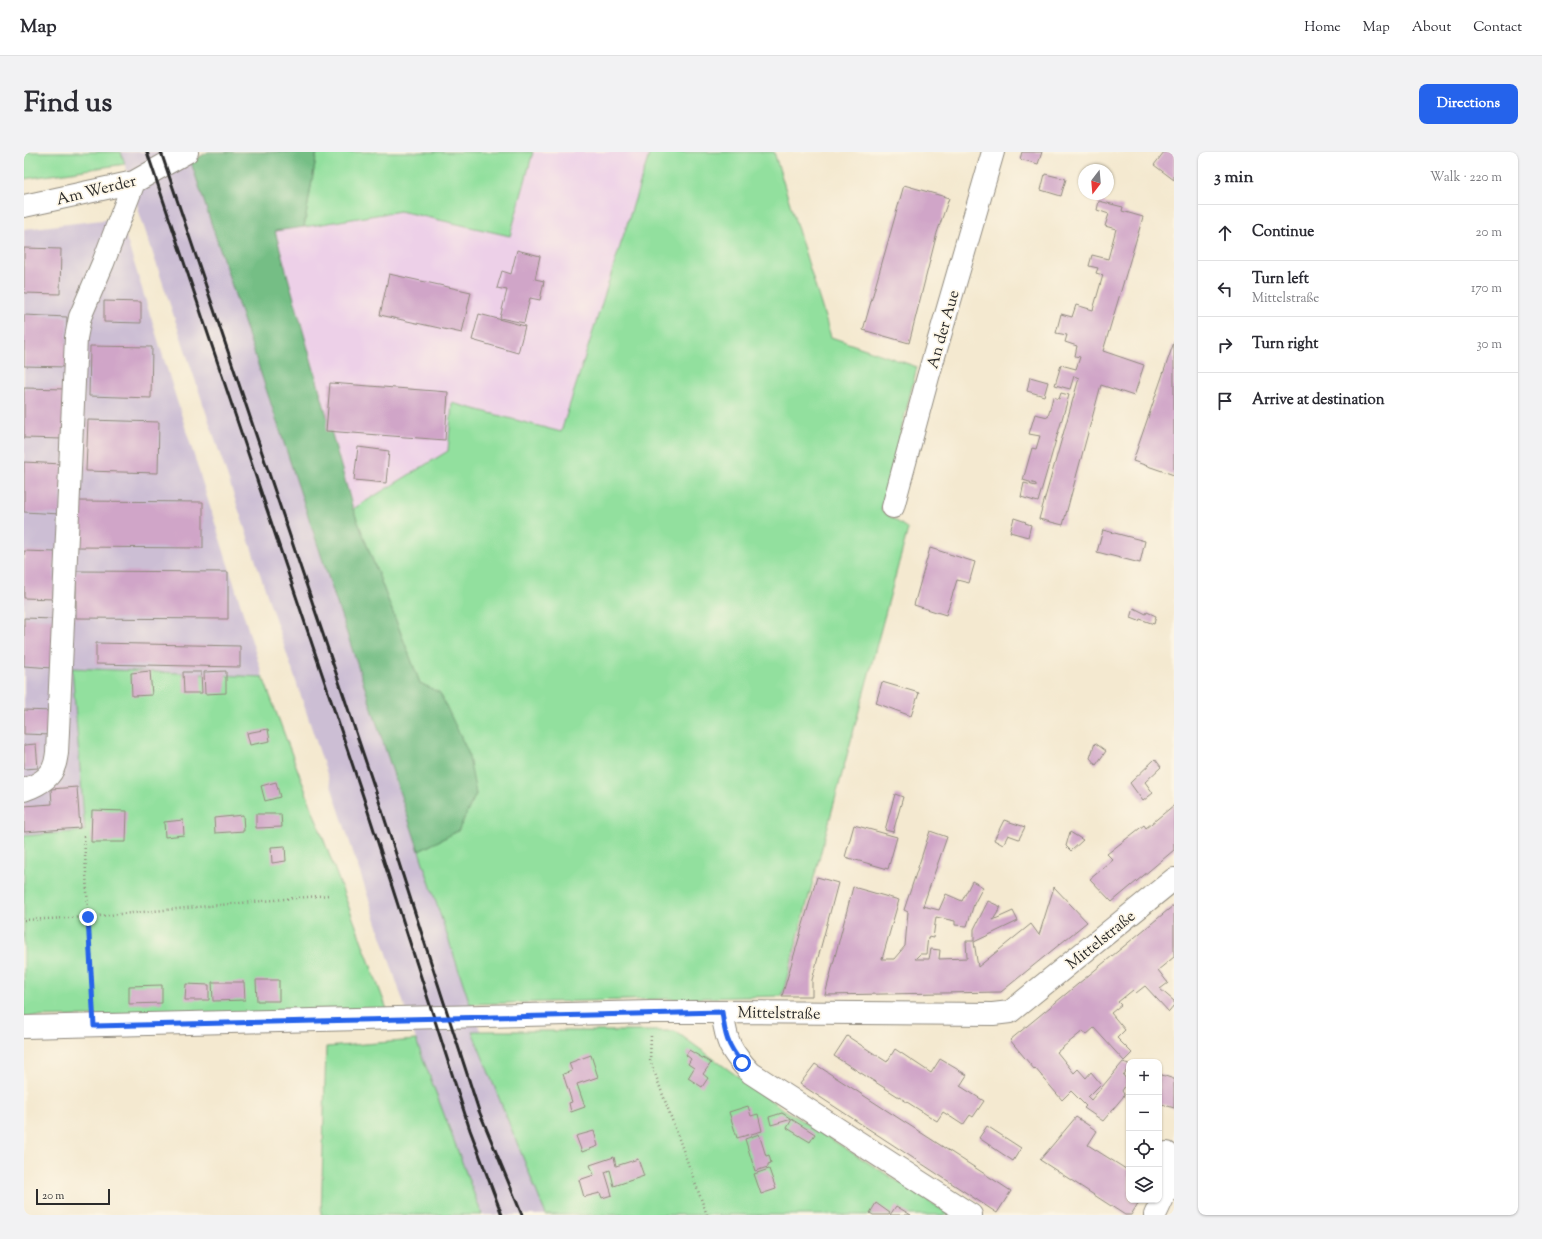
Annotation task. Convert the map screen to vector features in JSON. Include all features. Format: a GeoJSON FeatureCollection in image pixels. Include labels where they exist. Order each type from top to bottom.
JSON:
{"type":"FeatureCollection","features":[{"type":"Feature","properties":{"kind":"street","name":"Am Werder"},"geometry":{"type":"LineString","coordinates":[[24,206],[134,182],[187,152]]}},
{"type":"Feature","properties":{"kind":"street","name":"An der Aue"},"geometry":{"type":"LineString","coordinates":[[893,507],[930,370],[993,152]]}},
{"type":"Feature","properties":{"kind":"street"},"geometry":{"type":"LineString","coordinates":[[24,790],[38,784],[46,777],[54,768],[57,753],[76,338],[80,317],[104,264],[134,182]]}},
{"type":"Feature","properties":{"kind":"street","name":"Mittelstraße"},"geometry":{"type":"LineString","coordinates":[[24,1027],[652,1012],[993,1014],[1010,1012],[1174,879]]}},
{"type":"Feature","properties":{"kind":"street"},"geometry":{"type":"LineString","coordinates":[[722,1012],[726,1036],[732,1051],[751,1073],[971,1215]]}},
{"type":"Feature","properties":{"kind":"street"},"geometry":{"type":"LineString","coordinates":[[1155,1215],[1168,1187],[1167,1153]]}},
{"type":"Feature","properties":{"kind":"path"},"geometry":{"type":"LineString","coordinates":[[84,836],[94,1026]]}},
{"type":"Feature","properties":{"kind":"path"},"geometry":{"type":"LineString","coordinates":[[24,920],[88,917],[329,895]]}},
{"type":"Feature","properties":{"kind":"path"},"geometry":{"type":"LineString","coordinates":[[652,1012],[650,1060],[707,1215]]}},
{"type":"Feature","properties":{"kind":"shaded area"},"geometry":{"type":"Polygon","coordinates":[[[121,152],[188,152],[470,1004],[551,1215],[482,1215],[416,1040],[141,218],[121,152]]]}},
{"type":"Feature","properties":{"kind":"shaded area"},"geometry":{"type":"Polygon","coordinates":[[[533,152],[650,152],[561,432],[452,403],[448,451],[353,509],[275,231],[400,211],[510,236],[533,152]]]}},
{"type":"Feature","properties":{"kind":"shaded area"},"geometry":{"type":"Polygon","coordinates":[[[120,218],[263,677],[72,668],[85,831],[24,836],[24,229],[120,218]]]}},
{"type":"Feature","properties":{"kind":"green space"},"geometry":{"type":"Polygon","coordinates":[[[24,152],[121,152],[125,164],[24,179],[24,152]]]}},
{"type":"Feature","properties":{"kind":"green space"},"geometry":{"type":"Polygon","coordinates":[[[208,152],[317,152],[304,227],[275,231],[353,509],[420,683],[440,693],[468,752],[476,794],[458,831],[419,851],[191,162],[208,152]]]}},
{"type":"Feature","properties":{"kind":"green space"},"geometry":{"type":"Polygon","coordinates":[[[317,152],[533,152],[510,236],[400,211],[304,227],[317,152]]]}},
{"type":"Feature","properties":{"kind":"green space"},"geometry":{"type":"Polygon","coordinates":[[[650,152],[774,152],[831,337],[917,367],[881,510],[908,529],[782,996],[470,1004],[419,851],[458,831],[476,794],[440,693],[420,683],[353,509],[448,451],[452,403],[561,432],[650,152]]]}},
{"type":"Feature","properties":{"kind":"green space"},"geometry":{"type":"Polygon","coordinates":[[[72,668],[263,677],[388,1012],[24,1017],[24,836],[85,831],[72,668]]]}},
{"type":"Feature","properties":{"kind":"green space"},"geometry":{"type":"Polygon","coordinates":[[[472,1031],[675,1031],[780,1107],[951,1215],[546,1215],[472,1031]]]}},
{"type":"Feature","properties":{"kind":"green space"},"geometry":{"type":"Polygon","coordinates":[[[416,1040],[482,1215],[321,1215],[326,1047],[416,1040]]]}},
{"type":"Feature","properties":{"kind":"building"},"geometry":{"type":"Polygon","coordinates":[[[1022,152],[1042,152],[1038,164],[1020,159],[1022,152]]]}},
{"type":"Feature","properties":{"kind":"building"},"geometry":{"type":"Polygon","coordinates":[[[1164,152],[1174,152],[1174,180],[1154,165],[1164,152]]]}},
{"type":"Feature","properties":{"kind":"building"},"geometry":{"type":"Polygon","coordinates":[[[1045,174],[1066,179],[1061,196],[1041,190],[1045,174]]]}},
{"type":"Feature","properties":{"kind":"building"},"geometry":{"type":"Polygon","coordinates":[[[904,185],[949,198],[937,233],[909,343],[863,330],[904,185]]]}},
{"type":"Feature","properties":{"kind":"building"},"geometry":{"type":"Polygon","coordinates":[[[1099,201],[1123,207],[1122,211],[1143,217],[1103,351],[1144,365],[1134,396],[1101,385],[1063,525],[1039,519],[1079,378],[1074,376],[1070,389],[1055,385],[1061,365],[1076,369],[1080,357],[1075,356],[1077,346],[1065,342],[1067,335],[1056,333],[1061,314],[1072,317],[1076,305],[1093,310],[1103,275],[1096,273],[1098,268],[1089,266],[1092,255],[1108,259],[1116,229],[1105,226],[1109,214],[1097,210],[1099,201]]]}},
{"type":"Feature","properties":{"kind":"building"},"geometry":{"type":"Polygon","coordinates":[[[24,248],[61,249],[60,294],[24,293],[24,248]]]}},
{"type":"Feature","properties":{"kind":"building"},"geometry":{"type":"Polygon","coordinates":[[[517,250],[540,256],[535,279],[544,281],[540,300],[530,298],[524,323],[500,318],[507,290],[497,288],[502,271],[511,274],[517,250]]]}},
{"type":"Feature","properties":{"kind":"building"},"geometry":{"type":"Polygon","coordinates":[[[389,274],[471,292],[462,333],[380,315],[389,274]]]}},
{"type":"Feature","properties":{"kind":"building"},"geometry":{"type":"Polygon","coordinates":[[[104,301],[141,302],[141,323],[104,322],[104,301]]]}},
{"type":"Feature","properties":{"kind":"building"},"geometry":{"type":"Polygon","coordinates":[[[479,314],[525,326],[518,353],[472,340],[479,314]]]}},
{"type":"Feature","properties":{"kind":"building"},"geometry":{"type":"Polygon","coordinates":[[[24,315],[67,317],[66,367],[24,366],[24,315]]]}},
{"type":"Feature","properties":{"kind":"building"},"geometry":{"type":"Polygon","coordinates":[[[1174,342],[1174,475],[1133,461],[1174,342]]]}},
{"type":"Feature","properties":{"kind":"building"},"geometry":{"type":"Polygon","coordinates":[[[90,346],[152,347],[151,398],[89,396],[90,346]]]}},
{"type":"Feature","properties":{"kind":"building"},"geometry":{"type":"Polygon","coordinates":[[[1030,377],[1048,382],[1044,396],[1027,391],[1030,377]]]}},
{"type":"Feature","properties":{"kind":"building"},"geometry":{"type":"Polygon","coordinates":[[[330,383],[448,392],[445,440],[326,431],[330,383]]]}},
{"type":"Feature","properties":{"kind":"building"},"geometry":{"type":"Polygon","coordinates":[[[24,388],[65,389],[63,439],[24,438],[24,388]]]}},
{"type":"Feature","properties":{"kind":"building"},"geometry":{"type":"Polygon","coordinates":[[[1061,393],[1069,395],[1038,502],[1021,497],[1024,483],[1036,486],[1036,484],[1023,480],[1032,448],[1036,449],[1040,436],[1029,434],[1035,414],[1048,417],[1053,397],[1059,399],[1061,393]]]}},
{"type":"Feature","properties":{"kind":"building"},"geometry":{"type":"Polygon","coordinates":[[[88,420],[159,422],[158,473],[86,471],[88,420]]]}},
{"type":"Feature","properties":{"kind":"building"},"geometry":{"type":"Polygon","coordinates":[[[358,447],[389,451],[386,483],[354,480],[358,447]]]}},
{"type":"Feature","properties":{"kind":"building"},"geometry":{"type":"Polygon","coordinates":[[[24,462],[62,464],[60,514],[24,512],[24,462]]]}},
{"type":"Feature","properties":{"kind":"building"},"geometry":{"type":"Polygon","coordinates":[[[78,501],[203,502],[203,548],[77,547],[78,501]]]}},
{"type":"Feature","properties":{"kind":"building"},"geometry":{"type":"Polygon","coordinates":[[[1014,518],[1031,525],[1028,537],[1010,532],[1014,518]]]}},
{"type":"Feature","properties":{"kind":"building"},"geometry":{"type":"Polygon","coordinates":[[[1103,530],[1145,541],[1140,563],[1097,552],[1103,530]]]}},
{"type":"Feature","properties":{"kind":"building"},"geometry":{"type":"Polygon","coordinates":[[[930,548],[975,562],[969,583],[957,580],[946,615],[914,605],[930,548]]]}},
{"type":"Feature","properties":{"kind":"building"},"geometry":{"type":"Polygon","coordinates":[[[24,551],[55,552],[53,599],[24,598],[24,551]]]}},
{"type":"Feature","properties":{"kind":"building"},"geometry":{"type":"Polygon","coordinates":[[[76,571],[228,572],[228,619],[76,618],[76,571]]]}},
{"type":"Feature","properties":{"kind":"building"},"geometry":{"type":"Polygon","coordinates":[[[1134,608],[1146,614],[1147,612],[1156,616],[1154,624],[1140,619],[1139,621],[1131,618],[1134,608]]]}},
{"type":"Feature","properties":{"kind":"building"},"geometry":{"type":"Polygon","coordinates":[[[24,618],[54,619],[52,668],[24,666],[24,618]]]}},
{"type":"Feature","properties":{"kind":"building"},"geometry":{"type":"Polygon","coordinates":[[[96,643],[240,646],[240,667],[96,664],[96,643]]]}},
{"type":"Feature","properties":{"kind":"building"},"geometry":{"type":"Polygon","coordinates":[[[150,671],[152,695],[132,696],[131,673],[150,671]]]}},
{"type":"Feature","properties":{"kind":"building"},"geometry":{"type":"Polygon","coordinates":[[[226,671],[226,693],[205,694],[204,672],[226,671]]]}},
{"type":"Feature","properties":{"kind":"building"},"geometry":{"type":"Polygon","coordinates":[[[183,672],[201,672],[202,693],[184,693],[183,672]]]}},
{"type":"Feature","properties":{"kind":"building"},"geometry":{"type":"Polygon","coordinates":[[[882,682],[919,693],[911,716],[876,703],[882,682]]]}},
{"type":"Feature","properties":{"kind":"building"},"geometry":{"type":"Polygon","coordinates":[[[24,710],[52,711],[51,735],[24,734],[24,710]]]}},
{"type":"Feature","properties":{"kind":"building"},"geometry":{"type":"Polygon","coordinates":[[[268,729],[270,741],[250,745],[247,733],[268,729]]]}},
{"type":"Feature","properties":{"kind":"building"},"geometry":{"type":"Polygon","coordinates":[[[1095,743],[1106,751],[1096,765],[1090,758],[1095,743]]]}},
{"type":"Feature","properties":{"kind":"building"},"geometry":{"type":"Polygon","coordinates":[[[36,744],[38,768],[24,769],[24,745],[36,744]]]}},
{"type":"Feature","properties":{"kind":"building"},"geometry":{"type":"Polygon","coordinates":[[[1155,759],[1161,767],[1145,782],[1153,793],[1143,801],[1130,783],[1155,759]]]}},
{"type":"Feature","properties":{"kind":"building"},"geometry":{"type":"Polygon","coordinates":[[[276,782],[280,797],[265,801],[261,786],[276,782]]]}},
{"type":"Feature","properties":{"kind":"building"},"geometry":{"type":"Polygon","coordinates":[[[77,787],[80,828],[24,832],[24,806],[52,804],[51,789],[77,787]]]}},
{"type":"Feature","properties":{"kind":"building"},"geometry":{"type":"Polygon","coordinates":[[[895,794],[903,797],[893,832],[885,830],[895,794]]]}},
{"type":"Feature","properties":{"kind":"building"},"geometry":{"type":"Polygon","coordinates":[[[1174,805],[1174,850],[1112,902],[1090,879],[1113,860],[1107,854],[1144,825],[1146,828],[1174,805]]]}},
{"type":"Feature","properties":{"kind":"building"},"geometry":{"type":"Polygon","coordinates":[[[92,810],[127,811],[126,842],[91,842],[92,810]]]}},
{"type":"Feature","properties":{"kind":"building"},"geometry":{"type":"Polygon","coordinates":[[[256,814],[281,814],[282,827],[256,828],[256,814]]]}},
{"type":"Feature","properties":{"kind":"building"},"geometry":{"type":"Polygon","coordinates":[[[243,815],[244,831],[215,833],[214,818],[243,815]]]}},
{"type":"Feature","properties":{"kind":"building"},"geometry":{"type":"Polygon","coordinates":[[[183,820],[184,835],[165,837],[164,822],[183,820]]]}},
{"type":"Feature","properties":{"kind":"building"},"geometry":{"type":"Polygon","coordinates":[[[1004,820],[1025,827],[1019,839],[1008,835],[1003,845],[994,840],[1004,820]]]}},
{"type":"Feature","properties":{"kind":"building"},"geometry":{"type":"Polygon","coordinates":[[[854,825],[897,837],[888,869],[845,857],[854,825]]]}},
{"type":"Feature","properties":{"kind":"building"},"geometry":{"type":"Polygon","coordinates":[[[930,831],[947,837],[923,906],[939,910],[946,894],[962,901],[972,881],[983,887],[974,904],[967,926],[955,925],[955,921],[936,917],[933,938],[928,937],[926,954],[920,954],[915,959],[929,959],[931,949],[940,950],[939,959],[967,958],[966,941],[974,941],[974,929],[988,901],[1001,907],[993,920],[1013,911],[1018,921],[974,942],[978,967],[1031,924],[1039,935],[1054,887],[1087,922],[1001,992],[825,995],[853,887],[899,900],[882,959],[894,959],[905,946],[908,912],[904,910],[930,831]]]}},
{"type":"Feature","properties":{"kind":"building"},"geometry":{"type":"Polygon","coordinates":[[[1070,832],[1083,840],[1071,851],[1066,846],[1070,832]]]}},
{"type":"Feature","properties":{"kind":"building"},"geometry":{"type":"Polygon","coordinates":[[[285,846],[286,861],[272,863],[271,847],[285,846]]]}},
{"type":"Feature","properties":{"kind":"building"},"geometry":{"type":"Polygon","coordinates":[[[817,877],[838,883],[812,980],[812,996],[782,996],[817,877]]]}},
{"type":"Feature","properties":{"kind":"building"},"geometry":{"type":"Polygon","coordinates":[[[1174,905],[1174,957],[1158,970],[1168,983],[1160,989],[1174,1001],[1174,1006],[1169,1012],[1145,986],[1136,993],[1133,990],[1118,1002],[1121,1005],[1111,1013],[1125,1030],[1117,1038],[1132,1053],[1124,1061],[1094,1028],[1086,1035],[1083,1031],[1057,1052],[1074,1073],[1078,1069],[1086,1078],[1091,1072],[1101,1084],[1088,1097],[1091,1100],[1123,1062],[1126,1063],[1126,1072],[1123,1075],[1126,1079],[1126,1083],[1122,1091],[1124,1094],[1123,1097],[1103,1121],[1084,1108],[1086,1106],[1071,1091],[1062,1100],[1010,1040],[1174,905]]]}},
{"type":"Feature","properties":{"kind":"building"},"geometry":{"type":"Polygon","coordinates":[[[256,980],[279,980],[279,1001],[257,1001],[256,980]]]}},
{"type":"Feature","properties":{"kind":"building"},"geometry":{"type":"Polygon","coordinates":[[[212,982],[244,982],[245,1000],[213,1001],[212,982]]]}},
{"type":"Feature","properties":{"kind":"building"},"geometry":{"type":"Polygon","coordinates":[[[186,984],[209,985],[209,1000],[185,1000],[186,984]]]}},
{"type":"Feature","properties":{"kind":"building"},"geometry":{"type":"Polygon","coordinates":[[[162,985],[162,1003],[129,1004],[129,986],[162,985]]]}},
{"type":"Feature","properties":{"kind":"building"},"geometry":{"type":"Polygon","coordinates":[[[847,1036],[887,1062],[895,1049],[931,1073],[940,1059],[967,1075],[960,1086],[984,1101],[973,1117],[970,1115],[963,1125],[943,1112],[937,1121],[834,1056],[847,1036]]]}},
{"type":"Feature","properties":{"kind":"building"},"geometry":{"type":"Polygon","coordinates":[[[689,1050],[711,1063],[703,1074],[708,1078],[702,1087],[688,1078],[694,1068],[688,1064],[691,1059],[686,1055],[689,1050]]]}},
{"type":"Feature","properties":{"kind":"building"},"geometry":{"type":"Polygon","coordinates":[[[591,1055],[598,1077],[577,1084],[585,1107],[571,1112],[569,1103],[572,1102],[563,1074],[572,1071],[569,1063],[591,1055]]]}},
{"type":"Feature","properties":{"kind":"building"},"geometry":{"type":"Polygon","coordinates":[[[815,1064],[1011,1191],[997,1213],[800,1084],[815,1064]]]}},
{"type":"Feature","properties":{"kind":"building"},"geometry":{"type":"Polygon","coordinates":[[[1162,1075],[1174,1079],[1174,1108],[1162,1104],[1162,1075]]]}},
{"type":"Feature","properties":{"kind":"building"},"geometry":{"type":"Polygon","coordinates":[[[748,1106],[751,1116],[758,1114],[762,1131],[737,1138],[729,1112],[748,1106]]]}},
{"type":"Feature","properties":{"kind":"building"},"geometry":{"type":"Polygon","coordinates":[[[782,1113],[792,1119],[771,1125],[769,1117],[782,1113]]]}},
{"type":"Feature","properties":{"kind":"building"},"geometry":{"type":"Polygon","coordinates":[[[1076,1117],[1097,1131],[1088,1145],[1126,1169],[1126,1203],[1138,1203],[1131,1215],[1125,1215],[1040,1160],[1076,1117]]]}},
{"type":"Feature","properties":{"kind":"building"},"geometry":{"type":"Polygon","coordinates":[[[792,1119],[815,1134],[810,1142],[787,1128],[792,1119]]]}},
{"type":"Feature","properties":{"kind":"building"},"geometry":{"type":"Polygon","coordinates":[[[987,1126],[1021,1148],[1013,1161],[979,1138],[987,1126]]]}},
{"type":"Feature","properties":{"kind":"building"},"geometry":{"type":"Polygon","coordinates":[[[594,1131],[598,1146],[582,1152],[576,1136],[594,1131]]]}},
{"type":"Feature","properties":{"kind":"building"},"geometry":{"type":"Polygon","coordinates":[[[759,1134],[766,1156],[769,1155],[771,1163],[768,1164],[768,1167],[755,1171],[745,1139],[759,1134]]]}},
{"type":"Feature","properties":{"kind":"building"},"geometry":{"type":"Polygon","coordinates":[[[614,1157],[616,1166],[638,1159],[644,1176],[614,1186],[610,1170],[605,1172],[612,1195],[602,1198],[600,1193],[584,1197],[579,1180],[594,1175],[590,1165],[614,1157]]]}},
{"type":"Feature","properties":{"kind":"building"},"geometry":{"type":"Polygon","coordinates":[[[769,1169],[776,1189],[761,1194],[754,1174],[769,1169]]]}},
{"type":"Feature","properties":{"kind":"building"},"geometry":{"type":"Polygon","coordinates":[[[876,1203],[890,1213],[889,1215],[873,1215],[870,1213],[876,1203]]]}},
{"type":"Feature","properties":{"kind":"building"},"geometry":{"type":"Polygon","coordinates":[[[896,1206],[911,1215],[890,1215],[896,1206]]]}},
{"type":"Feature","properties":{"kind":"railway"},"geometry":{"type":"LineString","coordinates":[[147,152],[363,796],[470,1130],[502,1215]]}},
{"type":"Feature","properties":{"kind":"railway"},"geometry":{"type":"LineString","coordinates":[[161,152],[376,792],[479,1111],[522,1215]]}},
{"type":"Feature","properties":{"kind":"route"},"geometry":{"type":"LineString","coordinates":[[88,917],[94,1026],[652,1012],[722,1012],[726,1036],[732,1051],[742,1063]]}}]}
